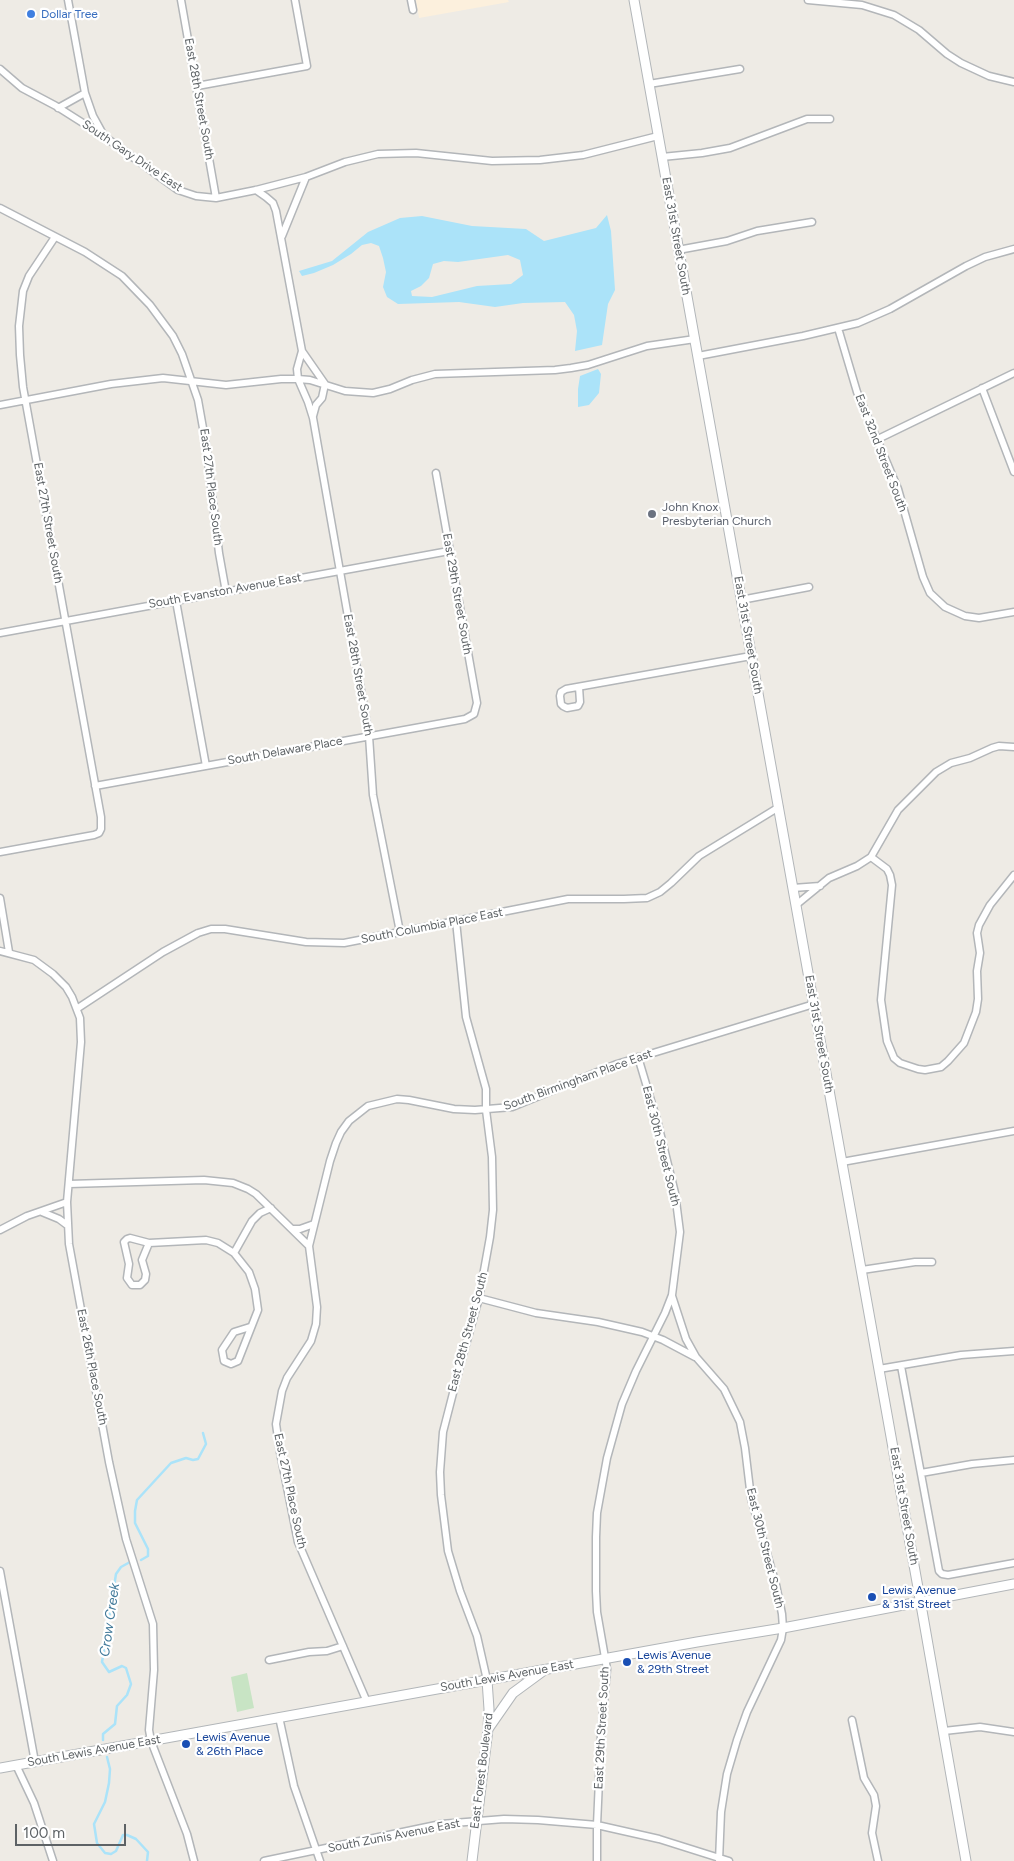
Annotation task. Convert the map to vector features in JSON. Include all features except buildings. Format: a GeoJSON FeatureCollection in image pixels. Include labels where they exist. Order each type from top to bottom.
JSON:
{"type":"FeatureCollection","features":[{"type":"Feature","properties":{"kind":"main road","name":"East 31st Street South"},"geometry":{"type":"LineString","coordinates":[[634,0],[966,1861]]}},
{"type":"Feature","properties":{"kind":"main road","name":"South Lewis Avenue East"},"geometry":{"type":"LineString","coordinates":[[0,1768],[605,1658],[783,1628],[1014,1584]]}},
{"type":"Feature","properties":{"kind":"main road"},"geometry":{"type":"LineString","coordinates":[[488,1729],[513,1693],[545,1669]]}},
{"type":"Feature","properties":{"kind":"main road","name":"East Forest Boulevard"},"geometry":{"type":"LineString","coordinates":[[472,1861],[488,1729],[489,1708],[486,1680]]}},
{"type":"Feature","properties":{"kind":"street"},"geometry":{"type":"LineString","coordinates":[[68,0],[85,93],[93,116],[105,137]]}},
{"type":"Feature","properties":{"kind":"street","name":"East 28th Street South"},"geometry":{"type":"LineString","coordinates":[[181,0],[216,198]]}},
{"type":"Feature","properties":{"kind":"street"},"geometry":{"type":"LineString","coordinates":[[197,86],[307,66],[295,0]]}},
{"type":"Feature","properties":{"kind":"street"},"geometry":{"type":"LineString","coordinates":[[411,0],[413,10]]}},
{"type":"Feature","properties":{"kind":"street"},"geometry":{"type":"LineString","coordinates":[[808,0],[862,5],[894,15],[919,30],[947,54],[961,63],[989,76],[1014,82]]}},
{"type":"Feature","properties":{"kind":"street","name":"South Gary Drive East"},"geometry":{"type":"LineString","coordinates":[[0,69],[22,88],[105,137],[178,190],[196,196],[216,198],[256,190],[306,177],[345,162],[378,154],[416,153],[492,161],[540,160],[583,155],[658,136]]}},
{"type":"Feature","properties":{"kind":"street"},"geometry":{"type":"LineString","coordinates":[[649,84],[740,69]]}},
{"type":"Feature","properties":{"kind":"street"},"geometry":{"type":"LineString","coordinates":[[58,108],[85,93]]}},
{"type":"Feature","properties":{"kind":"street"},"geometry":{"type":"LineString","coordinates":[[662,157],[730,148],[806,119],[830,118]]}},
{"type":"Feature","properties":{"kind":"street"},"geometry":{"type":"LineString","coordinates":[[281,237],[306,177]]}},
{"type":"Feature","properties":{"kind":"street"},"geometry":{"type":"LineString","coordinates":[[256,190],[266,196],[276,211],[302,351],[325,384],[322,398],[316,405],[313,418]]}},
{"type":"Feature","properties":{"kind":"street","name":"East 27th Place South"},"geometry":{"type":"LineString","coordinates":[[0,208],[100,260],[122,276],[150,305],[173,336],[193,382],[198,400],[226,592]]}},
{"type":"Feature","properties":{"kind":"street"},"geometry":{"type":"LineString","coordinates":[[678,250],[727,242],[757,231],[812,222]]}},
{"type":"Feature","properties":{"kind":"street","name":"East 27th Street South"},"geometry":{"type":"LineString","coordinates":[[0,852],[94,835],[99,833],[101,829],[101,818],[26,400],[20,355],[19,326],[23,291],[29,276],[56,237]]}},
{"type":"Feature","properties":{"kind":"street"},"geometry":{"type":"LineString","coordinates":[[698,356],[803,336],[858,322],[890,309],[985,257],[1014,249]]}},
{"type":"Feature","properties":{"kind":"street","name":"East 32nd Street South"},"geometry":{"type":"LineString","coordinates":[[838,328],[857,392],[898,489],[926,585],[930,592],[941,604],[965,616],[979,618],[1014,612]]}},
{"type":"Feature","properties":{"kind":"street"},"geometry":{"type":"LineString","coordinates":[[0,405],[152,379],[173,378],[226,385],[298,379],[325,384],[345,391],[372,393],[435,374],[571,368],[588,365],[647,346],[695,339]]}},
{"type":"Feature","properties":{"kind":"street"},"geometry":{"type":"LineString","coordinates":[[298,379],[297,369],[302,351]]}},
{"type":"Feature","properties":{"kind":"street"},"geometry":{"type":"LineString","coordinates":[[878,439],[1014,373]]}},
{"type":"Feature","properties":{"kind":"street","name":"East 28th Street South"},"geometry":{"type":"LineString","coordinates":[[298,379],[313,418],[369,736],[373,795],[400,932]]}},
{"type":"Feature","properties":{"kind":"street"},"geometry":{"type":"LineString","coordinates":[[982,388],[1014,472]]}},
{"type":"Feature","properties":{"kind":"street","name":"East 29th Street South"},"geometry":{"type":"LineString","coordinates":[[436,473],[476,704],[474,714]]}},
{"type":"Feature","properties":{"kind":"street","name":"South Evanston Avenue East"},"geometry":{"type":"LineString","coordinates":[[0,632],[449,550]]}},
{"type":"Feature","properties":{"kind":"street"},"geometry":{"type":"LineString","coordinates":[[741,600],[809,588]]}},
{"type":"Feature","properties":{"kind":"street"},"geometry":{"type":"LineString","coordinates":[[176,600],[206,766]]}},
{"type":"Feature","properties":{"kind":"street"},"geometry":{"type":"LineString","coordinates":[[578,687],[751,656]]}},
{"type":"Feature","properties":{"kind":"street","name":"South Delaware Place"},"geometry":{"type":"LineString","coordinates":[[95,786],[465,719],[474,714]]}},
{"type":"Feature","properties":{"kind":"street"},"geometry":{"type":"LineString","coordinates":[[796,905],[828,878],[857,866],[872,857],[898,810],[936,772],[951,763],[970,758],[992,748],[999,746],[1014,747]]}},
{"type":"Feature","properties":{"kind":"street","name":"South Columbia Place East"},"geometry":{"type":"LineString","coordinates":[[78,1008],[163,952],[198,933],[211,929],[225,929],[324,943],[344,943],[568,899],[624,900],[647,898],[671,884],[699,856],[779,807]]}},
{"type":"Feature","properties":{"kind":"street"},"geometry":{"type":"LineString","coordinates":[[872,857],[887,869],[892,885],[880,1000],[887,1041],[894,1058],[918,1069],[941,1067],[948,1062],[964,1043],[969,1033],[978,999],[977,971],[980,953],[977,932],[990,905],[1014,875]]}},
{"type":"Feature","properties":{"kind":"street"},"geometry":{"type":"LineString","coordinates":[[793,888],[820,886]]}},
{"type":"Feature","properties":{"kind":"street"},"geometry":{"type":"LineString","coordinates":[[0,898],[9,952]]}},
{"type":"Feature","properties":{"kind":"street","name":"East 28th Street South"},"geometry":{"type":"LineString","coordinates":[[456,921],[463,998],[469,1031],[486,1089],[486,1110],[492,1157],[493,1210],[479,1298],[448,1411],[444,1432],[440,1480],[448,1551],[477,1636],[486,1680]]}},
{"type":"Feature","properties":{"kind":"street","name":"East 26th Place South"},"geometry":{"type":"LineString","coordinates":[[0,951],[34,960],[53,974],[66,987],[78,1008],[81,1042],[67,1202],[67,1224],[111,1471],[130,1556],[145,1595],[153,1624],[154,1663],[149,1730],[151,1741],[187,1834],[194,1861]]}},
{"type":"Feature","properties":{"kind":"street","name":"South Birmingham Place East"},"geometry":{"type":"LineString","coordinates":[[309,1246],[336,1143],[349,1121],[358,1113],[377,1103],[397,1099],[454,1109],[486,1110],[512,1106],[638,1057],[814,1004]]}},
{"type":"Feature","properties":{"kind":"street","name":"East 30th Street South"},"geometry":{"type":"LineString","coordinates":[[638,1057],[660,1132],[674,1193],[680,1232],[672,1295],[654,1336],[696,1358]]}},
{"type":"Feature","properties":{"kind":"street"},"geometry":{"type":"LineString","coordinates":[[842,1162],[1014,1131]]}},
{"type":"Feature","properties":{"kind":"street"},"geometry":{"type":"LineString","coordinates":[[69,1184],[204,1180],[233,1183],[248,1189],[271,1208],[309,1246]]}},
{"type":"Feature","properties":{"kind":"street"},"geometry":{"type":"LineString","coordinates":[[0,1230],[26,1216],[67,1202]]}},
{"type":"Feature","properties":{"kind":"street"},"geometry":{"type":"LineString","coordinates":[[234,1253],[252,1221],[260,1213],[271,1208]]}},
{"type":"Feature","properties":{"kind":"street"},"geometry":{"type":"LineString","coordinates":[[42,1212],[67,1224]]}},
{"type":"Feature","properties":{"kind":"street"},"geometry":{"type":"LineString","coordinates":[[293,1229],[300,1229],[314,1224]]}},
{"type":"Feature","properties":{"kind":"street"},"geometry":{"type":"LineString","coordinates":[[149,1243],[142,1260],[146,1274],[145,1280],[140,1285],[132,1285],[127,1278],[129,1264],[124,1242],[130,1238],[149,1243],[206,1240],[218,1243],[234,1253],[249,1272],[255,1289],[258,1310],[238,1361],[231,1364],[224,1361],[222,1350],[234,1332],[250,1328]]}},
{"type":"Feature","properties":{"kind":"street","name":"East 27th Place South"},"geometry":{"type":"LineString","coordinates":[[309,1246],[318,1316],[311,1341],[282,1391],[276,1424],[298,1542],[367,1702]]}},
{"type":"Feature","properties":{"kind":"street"},"geometry":{"type":"LineString","coordinates":[[862,1270],[915,1262],[932,1262]]}},
{"type":"Feature","properties":{"kind":"street","name":"East 30th Street South"},"geometry":{"type":"LineString","coordinates":[[672,1295],[686,1339],[696,1358],[724,1389],[740,1422],[751,1498],[776,1584],[783,1628],[781,1640],[747,1712],[727,1774],[721,1812],[719,1859]]}},
{"type":"Feature","properties":{"kind":"street"},"geometry":{"type":"LineString","coordinates":[[479,1298],[536,1313],[598,1322],[654,1336]]}},
{"type":"Feature","properties":{"kind":"street","name":"East 29th Street South"},"geometry":{"type":"LineString","coordinates":[[597,1861],[601,1735],[607,1669],[597,1612],[595,1567],[601,1484],[622,1404],[654,1336]]}},
{"type":"Feature","properties":{"kind":"street"},"geometry":{"type":"LineString","coordinates":[[879,1369],[961,1356],[1014,1351]]}},
{"type":"Feature","properties":{"kind":"street","name":"East 31st Street South"},"geometry":{"type":"LineString","coordinates":[[901,1366],[937,1568],[942,1574],[948,1575],[1014,1562]]}},
{"type":"Feature","properties":{"kind":"street"},"geometry":{"type":"LineString","coordinates":[[920,1473],[972,1464],[1014,1460]]}},
{"type":"Feature","properties":{"kind":"street"},"geometry":{"type":"LineString","coordinates":[[0,1571],[35,1762]]}},
{"type":"Feature","properties":{"kind":"street"},"geometry":{"type":"LineString","coordinates":[[269,1660],[309,1652],[327,1651],[343,1646]]}},
{"type":"Feature","properties":{"kind":"street"},"geometry":{"type":"LineString","coordinates":[[279,1717],[294,1786],[320,1861]]}},
{"type":"Feature","properties":{"kind":"street"},"geometry":{"type":"LineString","coordinates":[[852,1720],[864,1778],[874,1795],[876,1806],[872,1833],[878,1861]]}},
{"type":"Feature","properties":{"kind":"street"},"geometry":{"type":"LineString","coordinates":[[944,1731],[980,1728],[1014,1732]]}},
{"type":"Feature","properties":{"kind":"street"},"geometry":{"type":"LineString","coordinates":[[16,1765],[34,1804],[54,1861]]}},
{"type":"Feature","properties":{"kind":"street","name":"South Zunis Avenue East"},"geometry":{"type":"LineString","coordinates":[[264,1861],[441,1824],[504,1819],[597,1824],[659,1839],[729,1861]]}},
{"type":"Feature","properties":{"kind":"shaded area"},"geometry":{"type":"Polygon","coordinates":[[[416,0],[508,0],[509,2],[419,18],[416,0]]]}},
{"type":"Feature","properties":{"kind":"green space"},"geometry":{"type":"Polygon","coordinates":[[[247,1673],[254,1708],[237,1712],[231,1677],[247,1673]]]}},
{"type":"Feature","properties":{"kind":"water"},"geometry":{"type":"Polygon","coordinates":[[[607,215],[611,231],[615,290],[608,304],[602,345],[575,351],[577,331],[574,315],[565,302],[523,303],[495,307],[459,302],[398,304],[387,297],[383,287],[386,272],[383,258],[379,246],[371,243],[362,245],[333,265],[314,273],[302,276],[299,271],[332,261],[368,232],[400,218],[422,216],[472,226],[526,229],[544,241],[596,228],[607,215]],[[508,255],[458,262],[444,261],[433,264],[429,278],[421,286],[411,291],[412,296],[432,297],[477,286],[511,284],[523,275],[520,260],[508,255]]]}},
{"type":"Feature","properties":{"kind":"water"},"geometry":{"type":"Polygon","coordinates":[[[598,369],[601,374],[599,393],[589,405],[578,407],[580,376],[598,369]]]}},
{"type":"Feature","properties":{"kind":"waterway","name":"Crow Creek"},"geometry":{"type":"LineString","coordinates":[[141,1560],[148,1556],[148,1549],[135,1523],[137,1500],[171,1463],[186,1458],[198,1459],[206,1444],[203,1433]]}},
{"type":"Feature","properties":{"kind":"waterway","name":"Crow Creek"},"geometry":{"type":"LineString","coordinates":[[103,1740],[103,1734],[115,1724],[117,1706],[127,1695],[131,1684],[126,1668],[122,1666],[109,1672],[102,1662],[116,1574],[121,1567],[130,1562]]}},
{"type":"Feature","properties":{"kind":"waterway","name":"Crow Creek"},"geometry":{"type":"LineString","coordinates":[[107,1757],[110,1769],[109,1783],[105,1802],[94,1824],[97,1843],[105,1853],[111,1854],[116,1851],[123,1835],[127,1835],[136,1839],[148,1852],[147,1861]]}},
{"type":"Feature","properties":{"kind":"place","name":"Dollar Tree"},"geometry":{"type":"Point","coordinates":[31,14]}},
{"type":"Feature","properties":{"kind":"place","name":"John Knox Presbyterian Church"},"geometry":{"type":"Point","coordinates":[652,514]}},
{"type":"Feature","properties":{"kind":"place","name":"Lewis Avenue & 31st Street"},"geometry":{"type":"Point","coordinates":[872,1597]}},
{"type":"Feature","properties":{"kind":"place","name":"Lewis Avenue & 29th Street"},"geometry":{"type":"Point","coordinates":[627,1662]}},
{"type":"Feature","properties":{"kind":"place","name":"Lewis Avenue & 26th Place"},"geometry":{"type":"Point","coordinates":[186,1744]}}]}
